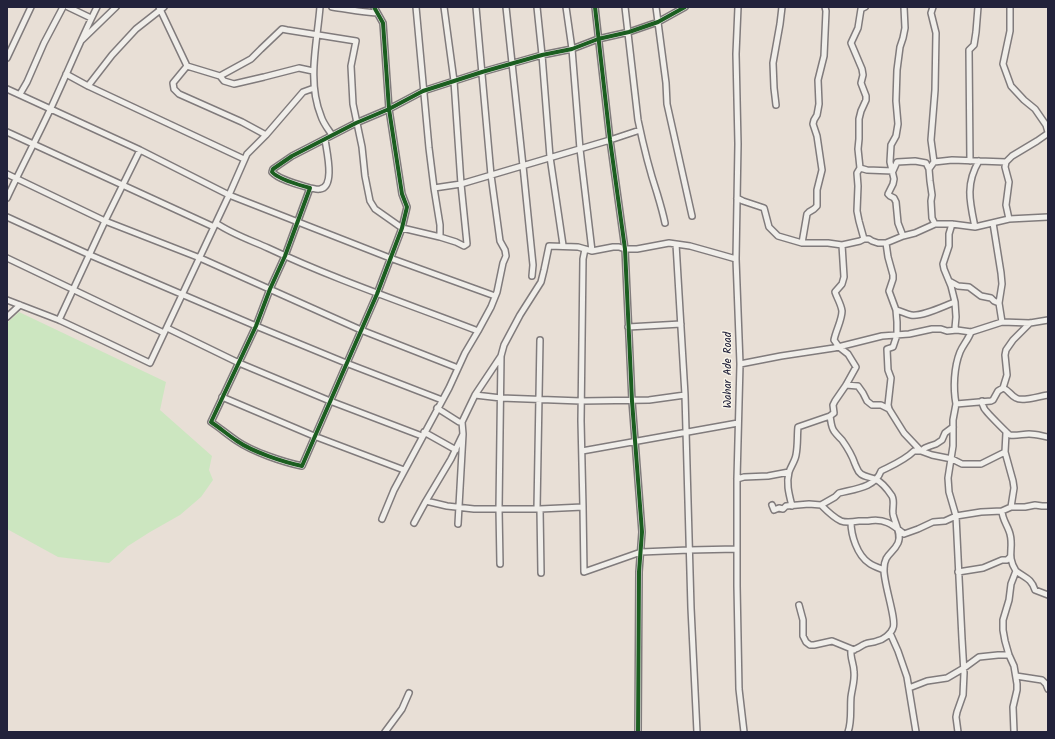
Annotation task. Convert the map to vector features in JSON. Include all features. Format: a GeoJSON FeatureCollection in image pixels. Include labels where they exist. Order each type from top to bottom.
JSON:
{"type":"FeatureCollection","features":[{"type":"Feature","properties":{"kind":"street"},"geometry":{"type":"LineString","coordinates":[[7,58],[31,7]]}},
{"type":"Feature","properties":{"kind":"street"},"geometry":{"type":"LineString","coordinates":[[20,94],[63,7]]}},
{"type":"Feature","properties":{"kind":"street"},"geometry":{"type":"LineString","coordinates":[[68,7],[92,18]]}},
{"type":"Feature","properties":{"kind":"street"},"geometry":{"type":"LineString","coordinates":[[7,198],[34,144],[97,7]]}},
{"type":"Feature","properties":{"kind":"street"},"geometry":{"type":"LineString","coordinates":[[81,41],[116,7]]}},
{"type":"Feature","properties":{"kind":"street"},"geometry":{"type":"LineString","coordinates":[[320,7],[313,71],[315,99],[321,118],[332,135]]}},
{"type":"Feature","properties":{"kind":"street"},"geometry":{"type":"LineString","coordinates":[[332,7],[365,12],[377,12]]}},
{"type":"Feature","properties":{"kind":"street"},"geometry":{"type":"LineString","coordinates":[[310,188],[285,256],[270,289],[256,326],[211,422],[237,441],[260,452],[289,463],[302,466],[377,294],[402,228],[407,207],[402,194],[389,108],[382,23],[374,7]]}},
{"type":"Feature","properties":{"kind":"street"},"geometry":{"type":"LineString","coordinates":[[416,7],[423,91],[434,188],[440,225],[440,237]]}},
{"type":"Feature","properties":{"kind":"street"},"geometry":{"type":"LineString","coordinates":[[220,76],[251,59],[282,30],[356,41],[351,66],[353,104],[362,147],[365,176],[370,202],[376,209],[402,228],[440,237],[464,246],[467,244],[461,184],[454,81],[444,7]]}},
{"type":"Feature","properties":{"kind":"street"},"geometry":{"type":"LineString","coordinates":[[382,519],[404,470],[449,388],[465,353],[491,307],[506,256],[505,250],[500,241],[491,175],[476,7]]}},
{"type":"Feature","properties":{"kind":"street"},"geometry":{"type":"LineString","coordinates":[[506,7],[533,265],[532,276]]}},
{"type":"Feature","properties":{"kind":"street"},"geometry":{"type":"LineString","coordinates":[[537,7],[550,158],[564,245]]}},
{"type":"Feature","properties":{"kind":"street"},"geometry":{"type":"LineString","coordinates":[[566,7],[572,49],[580,149],[592,250]]}},
{"type":"Feature","properties":{"kind":"street"},"geometry":{"type":"LineString","coordinates":[[595,7],[624,249],[632,401],[642,532],[639,572],[638,732]]}},
{"type":"Feature","properties":{"kind":"street"},"geometry":{"type":"LineString","coordinates":[[625,7],[638,120],[665,224]]}},
{"type":"Feature","properties":{"kind":"street"},"geometry":{"type":"LineString","coordinates":[[656,7],[666,83],[667,104],[692,216]]}},
{"type":"Feature","properties":{"kind":"street"},"geometry":{"type":"LineString","coordinates":[[325,139],[330,173],[325,186],[322,189],[319,190],[293,183],[275,175],[272,172],[273,169],[292,156],[356,123],[423,91],[482,72],[542,55],[572,49],[598,39],[629,32],[658,22],[685,7]]}},
{"type":"Feature","properties":{"kind":"street","name":"Wahar Ade Road"},"geometry":{"type":"LineString","coordinates":[[738,7],[736,54],[738,144],[736,259],[740,364],[737,550],[739,689],[744,732]]}},
{"type":"Feature","properties":{"kind":"street"},"geometry":{"type":"LineString","coordinates":[[776,105],[773,63],[782,7]]}},
{"type":"Feature","properties":{"kind":"street"},"geometry":{"type":"LineString","coordinates":[[802,243],[807,214],[814,210],[817,206],[817,190],[822,170],[818,142],[813,124],[819,104],[818,80],[824,56],[825,7]]}},
{"type":"Feature","properties":{"kind":"street"},"geometry":{"type":"LineString","coordinates":[[864,239],[857,211],[857,173],[860,168],[858,151],[860,139],[859,119],[866,96],[861,83],[863,75],[862,69],[851,43],[858,28],[861,9],[865,7]]}},
{"type":"Feature","properties":{"kind":"street"},"geometry":{"type":"LineString","coordinates":[[903,236],[898,223],[896,202],[894,198],[888,194],[893,181],[893,171],[890,162],[891,145],[896,136],[898,124],[896,101],[897,70],[905,28],[904,7]]}},
{"type":"Feature","properties":{"kind":"street"},"geometry":{"type":"LineString","coordinates":[[933,7],[931,13],[936,33],[935,90],[931,140],[934,162]]}},
{"type":"Feature","properties":{"kind":"street"},"geometry":{"type":"LineString","coordinates":[[970,161],[969,50],[974,45],[978,7]]}},
{"type":"Feature","properties":{"kind":"street"},"geometry":{"type":"LineString","coordinates":[[1009,219],[1006,205],[1010,187],[1005,167],[1006,162],[1012,156],[1048,133],[1046,125],[1035,109],[1011,86],[1003,64],[1010,31],[1010,7]]}},
{"type":"Feature","properties":{"kind":"street"},"geometry":{"type":"LineString","coordinates":[[88,86],[112,55],[136,29],[161,8],[187,66],[220,76],[224,81],[234,84],[299,68],[313,71]]}},
{"type":"Feature","properties":{"kind":"street"},"geometry":{"type":"LineString","coordinates":[[187,66],[174,83],[174,89],[179,94],[242,122],[266,135]]}},
{"type":"Feature","properties":{"kind":"street"},"geometry":{"type":"LineString","coordinates":[[66,74],[88,86],[244,160]]}},
{"type":"Feature","properties":{"kind":"street"},"geometry":{"type":"LineString","coordinates":[[7,300],[59,320],[150,363],[247,154],[266,135],[303,92],[314,88]]}},
{"type":"Feature","properties":{"kind":"street"},"geometry":{"type":"LineString","coordinates":[[7,89],[140,150],[229,195],[390,258],[495,296]]}},
{"type":"Feature","properties":{"kind":"street"},"geometry":{"type":"LineString","coordinates":[[434,188],[461,184],[640,130]]}},
{"type":"Feature","properties":{"kind":"street"},"geometry":{"type":"LineString","coordinates":[[7,132],[285,256],[377,294],[478,331]]}},
{"type":"Feature","properties":{"kind":"street"},"geometry":{"type":"LineString","coordinates":[[59,320],[140,150]]}},
{"type":"Feature","properties":{"kind":"street"},"geometry":{"type":"LineString","coordinates":[[929,168],[934,162],[952,160],[1006,162]]}},
{"type":"Feature","properties":{"kind":"street"},"geometry":{"type":"LineString","coordinates":[[893,171],[897,162],[915,161],[926,163],[929,168],[932,194],[932,218],[935,224]]}},
{"type":"Feature","properties":{"kind":"street"},"geometry":{"type":"LineString","coordinates":[[975,227],[969,195],[975,168],[979,162]]}},
{"type":"Feature","properties":{"kind":"street"},"geometry":{"type":"LineString","coordinates":[[860,168],[867,170],[893,171]]}},
{"type":"Feature","properties":{"kind":"street"},"geometry":{"type":"LineString","coordinates":[[7,174],[105,221],[200,258],[361,330],[458,368]]}},
{"type":"Feature","properties":{"kind":"street"},"geometry":{"type":"LineString","coordinates":[[737,198],[764,208],[769,227],[778,236],[802,243],[828,243],[842,245],[864,239],[869,239],[878,243],[886,243],[935,224],[952,224],[975,227],[1009,219],[1048,217]]}},
{"type":"Feature","properties":{"kind":"street"},"geometry":{"type":"LineString","coordinates":[[7,216],[90,255],[256,326],[442,400]]}},
{"type":"Feature","properties":{"kind":"street"},"geometry":{"type":"LineString","coordinates":[[993,223],[1001,273],[1002,284],[999,303],[1002,322]]}},
{"type":"Feature","properties":{"kind":"street"},"geometry":{"type":"LineString","coordinates":[[952,224],[949,234],[949,246],[944,269],[949,281],[954,302],[956,317],[955,328],[957,330]]}},
{"type":"Feature","properties":{"kind":"street"},"geometry":{"type":"LineString","coordinates":[[500,564],[499,509],[501,356],[504,345],[520,315],[541,282],[549,246],[564,245],[592,250],[613,247],[637,249],[669,243],[701,248],[722,256],[736,259]]}},
{"type":"Feature","properties":{"kind":"street"},"geometry":{"type":"LineString","coordinates":[[886,243],[893,275],[889,291],[896,310],[897,335],[893,347],[887,350],[888,370],[891,378],[888,405],[904,433],[921,452]]}},
{"type":"Feature","properties":{"kind":"street"},"geometry":{"type":"LineString","coordinates":[[676,244],[685,395],[691,616],[697,732]]}},
{"type":"Feature","properties":{"kind":"street"},"geometry":{"type":"LineString","coordinates":[[792,506],[788,488],[789,472],[796,454],[798,427],[815,422],[834,413],[833,405],[856,367],[848,354],[839,347],[834,340],[842,310],[835,292],[842,284],[844,277],[842,245]]}},
{"type":"Feature","properties":{"kind":"street"},"geometry":{"type":"LineString","coordinates":[[585,249],[582,266],[581,401],[584,572],[641,552],[737,550]]}},
{"type":"Feature","properties":{"kind":"street"},"geometry":{"type":"LineString","coordinates":[[7,258],[164,333]]}},
{"type":"Feature","properties":{"kind":"street"},"geometry":{"type":"LineString","coordinates":[[949,281],[958,286],[969,287],[982,296],[991,298],[999,303]]}},
{"type":"Feature","properties":{"kind":"street"},"geometry":{"type":"LineString","coordinates":[[896,310],[911,315],[917,315],[954,302]]}},
{"type":"Feature","properties":{"kind":"street"},"geometry":{"type":"LineString","coordinates":[[7,317],[20,305]]}},
{"type":"Feature","properties":{"kind":"street"},"geometry":{"type":"LineString","coordinates":[[740,364],[839,347],[882,336],[909,334],[941,328],[946,331],[957,330],[971,332],[1002,322],[1030,323],[1048,320]]}},
{"type":"Feature","properties":{"kind":"street"},"geometry":{"type":"LineString","coordinates":[[956,404],[993,400],[998,391],[1003,388],[1007,375],[1006,350],[1013,340],[1030,323]]}},
{"type":"Feature","properties":{"kind":"street"},"geometry":{"type":"LineString","coordinates":[[628,327],[681,324]]}},
{"type":"Feature","properties":{"kind":"street"},"geometry":{"type":"LineString","coordinates":[[167,328],[239,362],[330,401],[423,434],[456,450]]}},
{"type":"Feature","properties":{"kind":"street"},"geometry":{"type":"LineString","coordinates":[[958,732],[956,717],[958,706],[963,695],[964,668],[956,516],[949,492],[948,478],[954,446],[953,426],[956,404],[954,388],[957,365],[960,351],[969,339],[971,332]]}},
{"type":"Feature","properties":{"kind":"street"},"geometry":{"type":"LineString","coordinates":[[540,340],[539,509],[541,573]]}},
{"type":"Feature","properties":{"kind":"street"},"geometry":{"type":"LineString","coordinates":[[458,524],[463,434],[462,422],[474,395],[501,356]]}},
{"type":"Feature","properties":{"kind":"street"},"geometry":{"type":"LineString","coordinates":[[846,385],[858,386],[866,401],[872,405],[881,405],[889,409]]}},
{"type":"Feature","properties":{"kind":"street"},"geometry":{"type":"LineString","coordinates":[[1003,388],[1008,390],[1012,396],[1022,400],[1048,395]]}},
{"type":"Feature","properties":{"kind":"street"},"geometry":{"type":"LineString","coordinates":[[474,395],[501,398],[632,401],[685,395]]}},
{"type":"Feature","properties":{"kind":"street"},"geometry":{"type":"LineString","coordinates":[[222,397],[314,436],[404,470]]}},
{"type":"Feature","properties":{"kind":"street"},"geometry":{"type":"LineString","coordinates":[[982,401],[987,413],[999,423],[1009,435],[1039,434],[1048,437]]}},
{"type":"Feature","properties":{"kind":"street"},"geometry":{"type":"LineString","coordinates":[[437,408],[459,422],[462,422]]}},
{"type":"Feature","properties":{"kind":"street"},"geometry":{"type":"LineString","coordinates":[[830,416],[833,431],[848,448],[855,463],[856,469],[862,475],[876,479],[885,487],[892,497],[893,515],[898,529],[899,539],[898,544],[885,560],[884,570],[887,591],[894,619],[893,629],[890,633],[877,642],[867,643],[852,650],[851,656],[854,678],[851,700],[851,717],[848,732]]}},
{"type":"Feature","properties":{"kind":"street"},"geometry":{"type":"LineString","coordinates":[[582,451],[738,423]]}},
{"type":"Feature","properties":{"kind":"street"},"geometry":{"type":"LineString","coordinates":[[921,452],[925,448],[942,440],[944,437],[943,435],[953,426]]}},
{"type":"Feature","properties":{"kind":"street"},"geometry":{"type":"LineString","coordinates":[[1006,433],[1005,452],[1014,488],[1011,507]]}},
{"type":"Feature","properties":{"kind":"street"},"geometry":{"type":"LineString","coordinates":[[414,522],[451,460],[463,434]]}},
{"type":"Feature","properties":{"kind":"street"},"geometry":{"type":"LineString","coordinates":[[772,506],[774,510],[779,508],[783,509],[786,506],[809,504],[821,505],[839,493],[860,489],[876,479],[881,471],[901,460],[906,459],[914,451],[952,459],[962,464],[981,464],[1005,452]]}},
{"type":"Feature","properties":{"kind":"street"},"geometry":{"type":"LineString","coordinates":[[737,479],[789,472]]}},
{"type":"Feature","properties":{"kind":"street"},"geometry":{"type":"LineString","coordinates":[[426,501],[447,506],[474,509],[583,507]]}},
{"type":"Feature","properties":{"kind":"street"},"geometry":{"type":"LineString","coordinates":[[821,505],[841,521],[853,522],[873,519],[881,520],[890,524],[904,534],[933,522],[945,521],[956,516],[1002,510],[1011,507],[1026,507],[1035,505],[1048,506]]}},
{"type":"Feature","properties":{"kind":"street"},"geometry":{"type":"LineString","coordinates":[[1002,510],[1002,516],[1011,537],[1011,562],[1016,571],[1028,578],[1033,584],[1035,590],[1048,595]]}},
{"type":"Feature","properties":{"kind":"street"},"geometry":{"type":"LineString","coordinates":[[851,522],[851,531],[862,556],[869,563],[884,570]]}},
{"type":"Feature","properties":{"kind":"street"},"geometry":{"type":"LineString","coordinates":[[958,572],[983,568],[1002,560],[1007,560],[1010,557]]}},
{"type":"Feature","properties":{"kind":"street"},"geometry":{"type":"LineString","coordinates":[[1014,732],[1012,714],[1017,690],[1016,676],[1003,630],[1003,620],[1009,600],[1011,584],[1016,571]]}},
{"type":"Feature","properties":{"kind":"street"},"geometry":{"type":"LineString","coordinates":[[799,605],[803,620],[803,636],[806,642],[810,645],[814,645],[832,640],[854,650]]}},
{"type":"Feature","properties":{"kind":"street"},"geometry":{"type":"LineString","coordinates":[[890,633],[907,677],[916,732]]}},
{"type":"Feature","properties":{"kind":"street"},"geometry":{"type":"LineString","coordinates":[[909,688],[927,681],[947,678],[979,658],[1009,655]]}},
{"type":"Feature","properties":{"kind":"street"},"geometry":{"type":"LineString","coordinates":[[1016,676],[1042,680],[1048,689]]}},
{"type":"Feature","properties":{"kind":"street"},"geometry":{"type":"LineString","coordinates":[[385,732],[402,709],[410,693]]}},
{"type":"Feature","properties":{"kind":"green space"},"geometry":{"type":"Polygon","coordinates":[[[19,312],[166,382],[160,410],[212,456],[209,470],[213,480],[201,497],[180,515],[128,546],[109,563],[58,557],[7,529],[7,323],[19,312]]]}},
{"type":"Feature","properties":{"kind":"cycle path"},"geometry":{"type":"LineString","coordinates":[[374,7],[383,23],[389,109],[402,194],[407,207],[402,228],[377,294],[302,466],[286,462],[251,449],[237,441],[211,422],[256,326],[270,289],[285,256],[310,188],[290,182],[275,175],[272,172],[273,169],[292,156],[356,123],[389,109],[423,91],[482,72],[542,55],[572,49],[598,39],[629,32],[658,22],[685,7]]}},
{"type":"Feature","properties":{"kind":"cycle path"},"geometry":{"type":"LineString","coordinates":[[595,7],[610,140],[625,249],[632,401],[642,532],[639,572],[638,732]]}}]}
